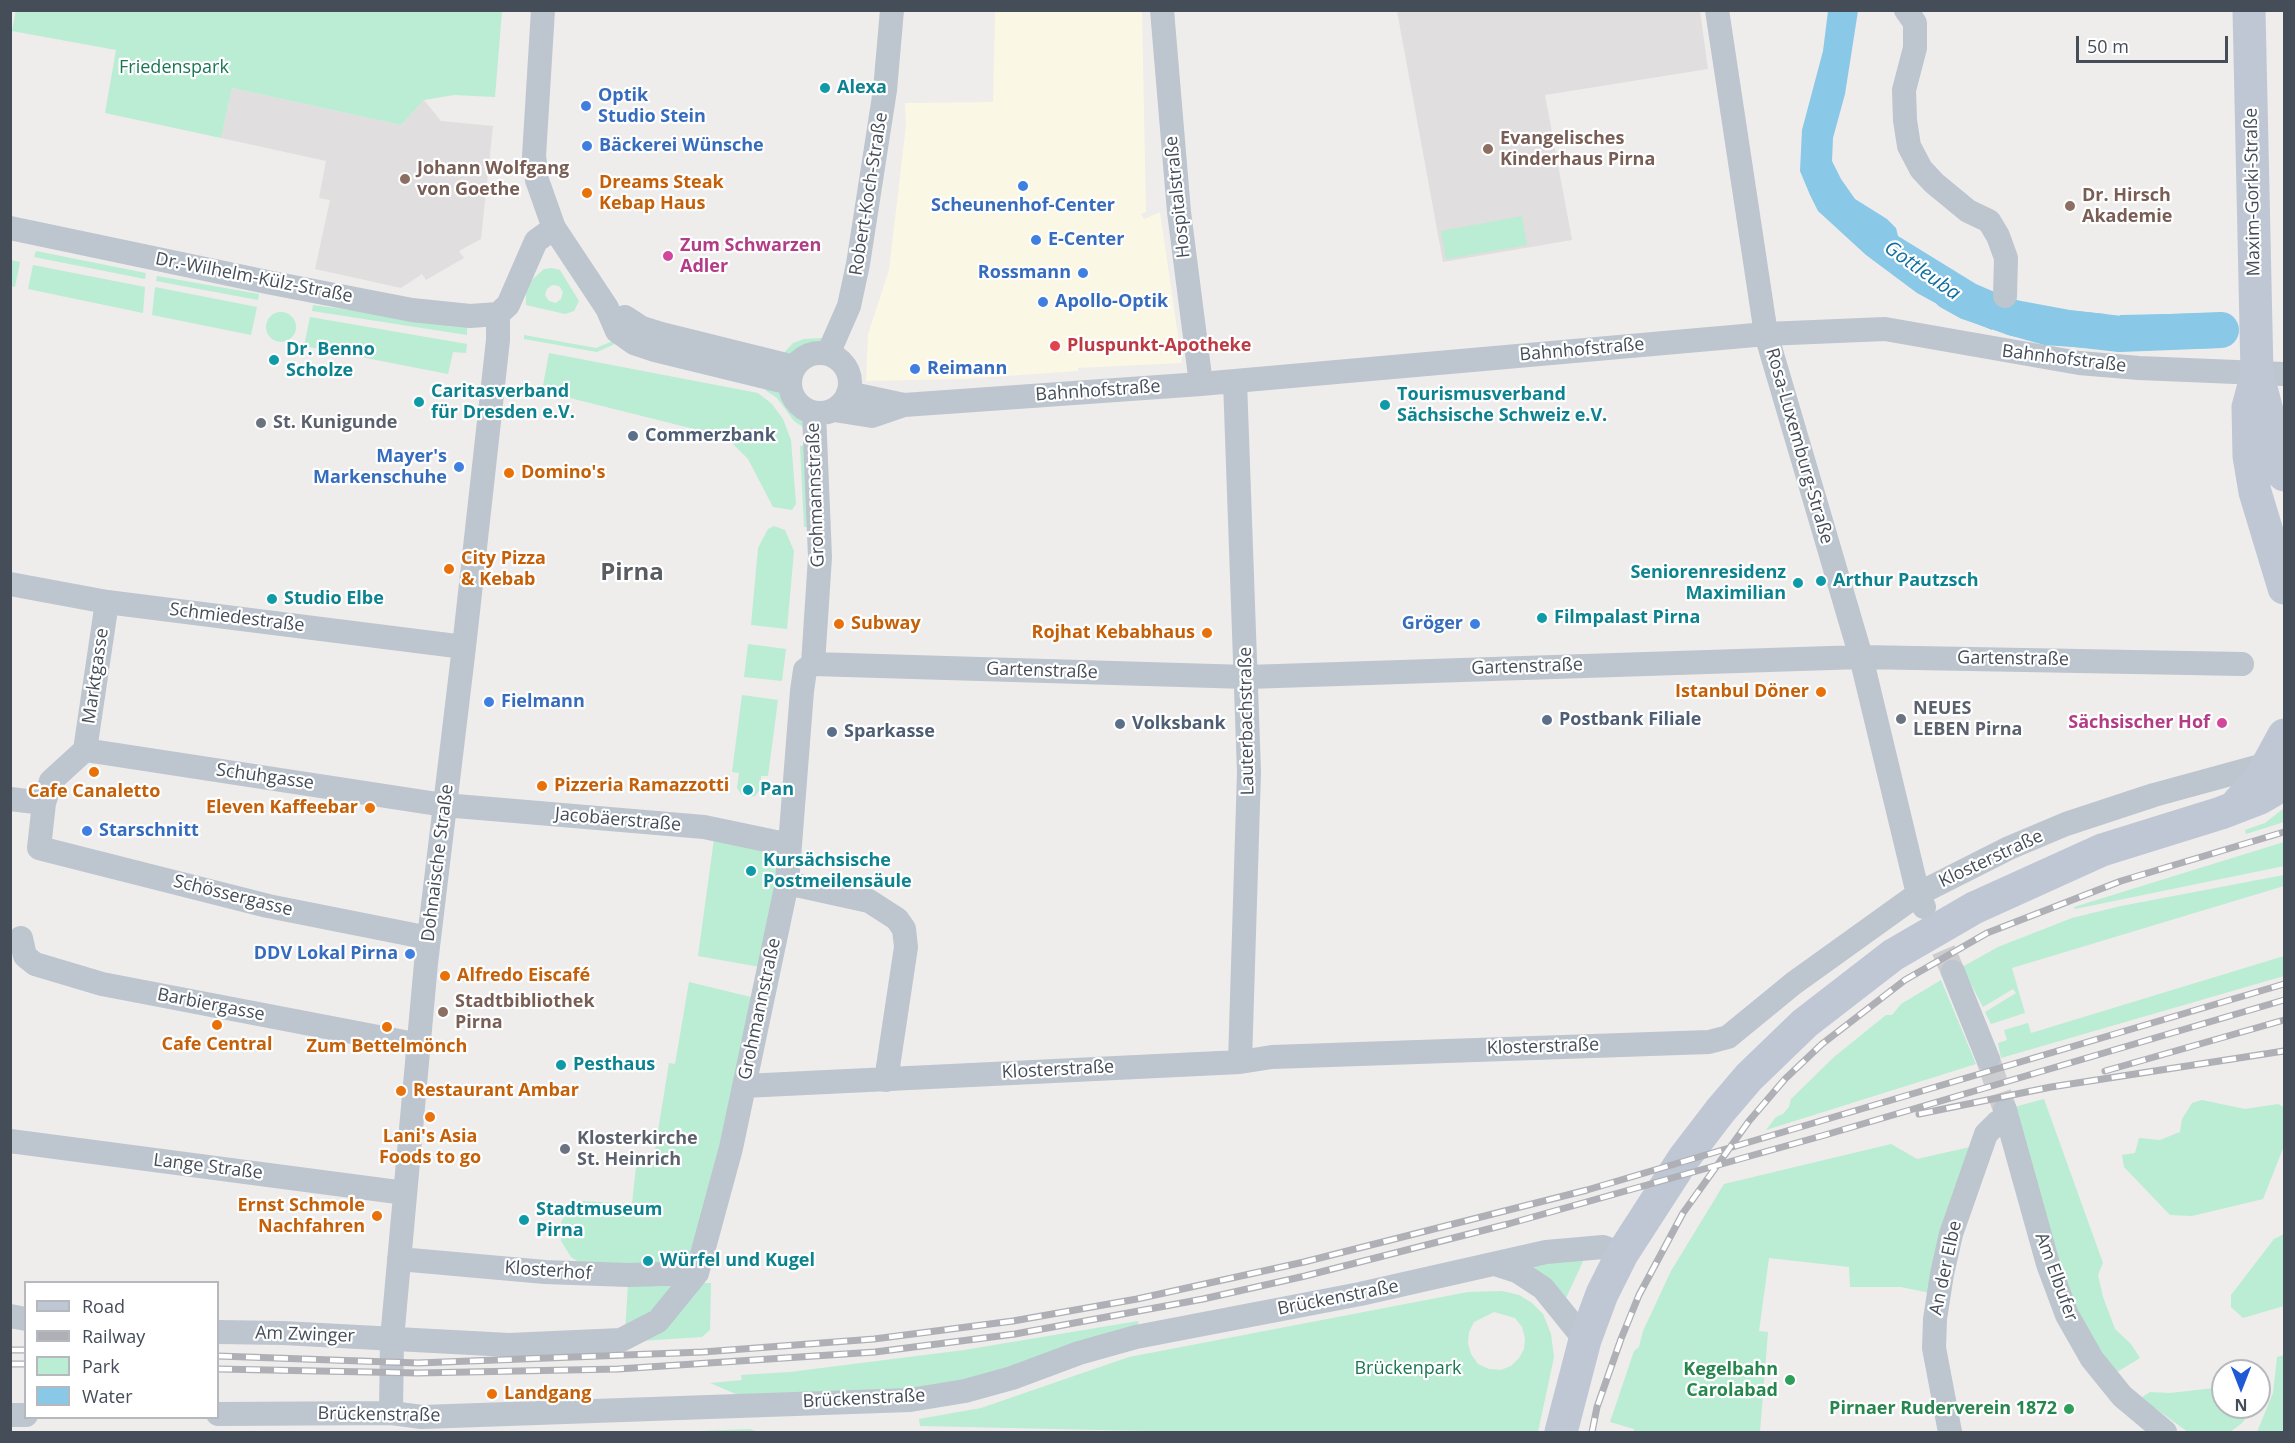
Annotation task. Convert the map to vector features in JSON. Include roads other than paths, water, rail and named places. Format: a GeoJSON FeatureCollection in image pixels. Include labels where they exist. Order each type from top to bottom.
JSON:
{"type":"FeatureCollection","features":[{"type":"Feature","properties":{"kind":"main road","name":"Maxim-Gorki-Straße"},"geometry":{"type":"LineString","coordinates":[[2249,10],[2255,313],[2266,364]]}},
{"type":"Feature","properties":{"kind":"main road"},"geometry":{"type":"LineString","coordinates":[[2266,364],[2284,475]]}},
{"type":"Feature","properties":{"kind":"main road"},"geometry":{"type":"LineString","coordinates":[[2266,364],[2248,407],[2249,456],[2255,492],[2284,588]]}},
{"type":"Feature","properties":{"kind":"main road"},"geometry":{"type":"LineString","coordinates":[[1561,1432],[1585,1340],[1602,1294],[1622,1254],[1684,1158],[1720,1111],[1749,1077],[1805,1023],[1866,974],[1921,938],[1974,908],[2102,850],[2260,798],[2280,761]]}},
{"type":"Feature","properties":{"kind":"street"},"geometry":{"type":"LineString","coordinates":[[543,10],[534,156],[542,199],[554,228],[607,308],[642,328],[792,375]]}},
{"type":"Feature","properties":{"kind":"street","name":"Robert-Koch-Straße"},"geometry":{"type":"LineString","coordinates":[[836,361],[851,336],[849,306],[875,164],[885,90],[892,10]]}},
{"type":"Feature","properties":{"kind":"street","name":"Hospitalstraße"},"geometry":{"type":"LineString","coordinates":[[1162,10],[1179,212],[1201,384]]}},
{"type":"Feature","properties":{"kind":"street","name":"Rosa-Luxemburg-Straße"},"geometry":{"type":"LineString","coordinates":[[1717,10],[1766,334],[1861,657],[1922,902]]}},
{"type":"Feature","properties":{"kind":"street"},"geometry":{"type":"LineString","coordinates":[[1906,10],[1916,23],[1916,48],[1904,90],[1909,146],[1921,169],[1934,183],[1961,206],[1989,222],[1998,236],[2006,258],[2005,296]]}},
{"type":"Feature","properties":{"kind":"street","name":"Dr.-Wilhelm-Külz-Straße"},"geometry":{"type":"LineString","coordinates":[[10,228],[412,310],[470,316],[498,314]]}},
{"type":"Feature","properties":{"kind":"street"},"geometry":{"type":"LineString","coordinates":[[498,314],[507,305],[536,241],[554,228]]}},
{"type":"Feature","properties":{"kind":"street","name":"Dohnaische Straße"},"geometry":{"type":"LineString","coordinates":[[391,1413],[392,1339],[429,938],[498,340],[498,314]]}},
{"type":"Feature","properties":{"kind":"street","name":"Bahnhofstraße"},"geometry":{"type":"LineString","coordinates":[[832,405],[872,416],[904,405],[1201,384],[1766,334],[1885,329],[2079,363],[2139,368],[2266,364]]}},
{"type":"Feature","properties":{"kind":"street"},"geometry":{"type":"LineString","coordinates":[[809,355],[836,361],[850,384],[832,405],[796,402],[792,375],[809,355]]}},
{"type":"Feature","properties":{"kind":"street","name":"Lauterbachstraße"},"geometry":{"type":"LineString","coordinates":[[1235,381],[1248,676],[1249,772],[1240,1062]]}},
{"type":"Feature","properties":{"kind":"street","name":"Grohmannstraße"},"geometry":{"type":"LineString","coordinates":[[392,1339],[509,1345],[621,1340],[658,1321],[697,1273],[725,1169],[787,883],[802,691],[805,670],[813,664],[832,405]]}},
{"type":"Feature","properties":{"kind":"street","name":"Schmiedestraße"},"geometry":{"type":"LineString","coordinates":[[10,584],[107,602],[464,647]]}},
{"type":"Feature","properties":{"kind":"street","name":"Marktgasse"},"geometry":{"type":"LineString","coordinates":[[85,750],[107,602]]}},
{"type":"Feature","properties":{"kind":"street","name":"Gartenstraße"},"geometry":{"type":"LineString","coordinates":[[813,664],[1248,676],[1861,657],[2242,664]]}},
{"type":"Feature","properties":{"kind":"street"},"geometry":{"type":"LineString","coordinates":[[10,799],[44,803],[51,780],[85,750]]}},
{"type":"Feature","properties":{"kind":"street","name":"Schuhgasse"},"geometry":{"type":"LineString","coordinates":[[85,750],[444,805]]}},
{"type":"Feature","properties":{"kind":"street","name":"Klosterstraße"},"geometry":{"type":"LineString","coordinates":[[744,1086],[1240,1062],[1272,1057],[1709,1042],[1728,1037],[1797,981],[2009,848],[2066,824],[2154,795],[2280,761]]}},
{"type":"Feature","properties":{"kind":"street","name":"Schössergasse"},"geometry":{"type":"LineString","coordinates":[[44,803],[39,848],[268,906],[429,938]]}},
{"type":"Feature","properties":{"kind":"street","name":"Jacobäerstraße"},"geometry":{"type":"LineString","coordinates":[[444,805],[704,827],[790,845]]}},
{"type":"Feature","properties":{"kind":"street"},"geometry":{"type":"LineString","coordinates":[[787,883],[869,901],[897,919],[904,929],[906,947],[885,1080]]}},
{"type":"Feature","properties":{"kind":"street","name":"Barbiergasse"},"geometry":{"type":"LineString","coordinates":[[21,938],[25,956],[35,964],[102,984],[420,1044]]}},
{"type":"Feature","properties":{"kind":"street"},"geometry":{"type":"LineString","coordinates":[[1953,972],[1988,1059]]}},
{"type":"Feature","properties":{"kind":"street","name":"Am Elbufer"},"geometry":{"type":"LineString","coordinates":[[2006,1115],[2048,1264],[2067,1315],[2092,1359],[2122,1396],[2165,1432]]}},
{"type":"Feature","properties":{"kind":"street","name":"An der Elbe"},"geometry":{"type":"LineString","coordinates":[[1950,1432],[1934,1348],[1935,1319],[1942,1274],[1951,1234],[1986,1134],[2006,1115]]}},
{"type":"Feature","properties":{"kind":"street","name":"Lange Straße"},"geometry":{"type":"LineString","coordinates":[[10,1141],[405,1193]]}},
{"type":"Feature","properties":{"kind":"street","name":"Brückenstraße"},"geometry":{"type":"LineString","coordinates":[[219,1414],[391,1413],[422,1417],[910,1400],[965,1391],[1012,1378],[1079,1353],[1136,1337],[1360,1294],[1581,1247],[1603,1247],[1622,1254]]}},
{"type":"Feature","properties":{"kind":"street","name":"Klosterhof"},"geometry":{"type":"LineString","coordinates":[[399,1258],[545,1272],[628,1275],[697,1273]]}},
{"type":"Feature","properties":{"kind":"street"},"geometry":{"type":"LineString","coordinates":[[1496,1264],[1517,1271],[1543,1288],[1585,1340]]}},
{"type":"Feature","properties":{"kind":"street","name":"Am Zwinger"},"geometry":{"type":"LineString","coordinates":[[219,1332],[392,1339]]}},
{"type":"Feature","properties":{"kind":"water"},"geometry":{"type":"Polygon","coordinates":[[[1828,11],[1858,11],[1845,94],[1833,138],[1832,161],[1841,179],[1855,199],[1887,219],[1896,228],[1898,236],[1976,284],[1999,294],[1992,330],[1961,317],[1917,293],[1866,255],[1818,211],[1800,171],[1802,130],[1823,51],[1828,11]]]}},
{"type":"Feature","properties":{"kind":"water"},"geometry":{"type":"Polygon","coordinates":[[[2012,299],[2043,308],[2106,314],[2102,349],[2044,345],[2005,334],[2012,299]]]}},
{"type":"Feature","properties":{"kind":"water"},"geometry":{"type":"Polygon","coordinates":[[[2221,313],[2222,343],[2218,348],[2115,351],[2120,315],[2221,313]]]}},
{"type":"Feature","properties":{"kind":"waterway","name":"Gottleuba"},"geometry":{"type":"LineString","coordinates":[[1950,292],[1968,302],[2014,318],[2068,328],[2120,334],[2221,330]]}},
{"type":"Feature","properties":{"kind":"tunnel"},"geometry":{"type":"LineString","coordinates":[[1929,917],[1953,972]]}},
{"type":"Feature","properties":{"kind":"tunnel"},"geometry":{"type":"LineString","coordinates":[[1988,1059],[2005,1110]]}},
{"type":"Feature","properties":{"kind":"railway"},"geometry":{"type":"LineString","coordinates":[[1592,1432],[1597,1407],[1639,1295],[1683,1213],[1749,1121],[1785,1079],[1822,1044],[1905,980],[1987,933],[2121,881],[2284,832]]}},
{"type":"Feature","properties":{"kind":"railway"},"geometry":{"type":"LineString","coordinates":[[219,1356],[418,1363],[703,1352],[874,1339],[1013,1321],[1137,1299],[1304,1262],[1587,1190],[2284,984]]}},
{"type":"Feature","properties":{"kind":"railway"},"geometry":{"type":"LineString","coordinates":[[219,1369],[418,1373],[618,1369],[875,1352],[1015,1334],[1203,1299],[1305,1276],[1508,1224],[1825,1135],[2284,1000]]}},
{"type":"Feature","properties":{"kind":"railway"},"geometry":{"type":"LineString","coordinates":[[2105,1071],[2284,1020]]}},
{"type":"Feature","properties":{"kind":"railway"},"geometry":{"type":"LineString","coordinates":[[1919,1114],[2051,1087],[2284,1051]]}},
{"type":"Feature","properties":{"kind":"railway"},"geometry":{"type":"LineString","coordinates":[[10,1350],[24,1350]]}},
{"type":"Feature","properties":{"kind":"railway"},"geometry":{"type":"LineString","coordinates":[[10,1364],[24,1364]]}},
{"type":"Feature","properties":{"kind":"place","name":"Alexa"},"geometry":{"type":"Point","coordinates":[825,88]}},
{"type":"Feature","properties":{"kind":"place","name":"Optik Studio Stein"},"geometry":{"type":"Point","coordinates":[586,106]}},
{"type":"Feature","properties":{"kind":"place","name":"Bäckerei Wünsche"},"geometry":{"type":"Point","coordinates":[587,146]}},
{"type":"Feature","properties":{"kind":"place","name":"Evangelisches Kinderhaus Pirna"},"geometry":{"type":"Point","coordinates":[1488,149]}},
{"type":"Feature","properties":{"kind":"place","name":"Johann Wolfgang von Goethe"},"geometry":{"type":"Point","coordinates":[405,179]}},
{"type":"Feature","properties":{"kind":"place","name":"Scheunenhof-Center"},"geometry":{"type":"Point","coordinates":[1023,186]}},
{"type":"Feature","properties":{"kind":"place","name":"Dreams Steak Kebap Haus"},"geometry":{"type":"Point","coordinates":[587,193]}},
{"type":"Feature","properties":{"kind":"place","name":"Dr. Hirsch Akademie"},"geometry":{"type":"Point","coordinates":[2070,206]}},
{"type":"Feature","properties":{"kind":"place","name":"E-Center"},"geometry":{"type":"Point","coordinates":[1036,240]}},
{"type":"Feature","properties":{"kind":"place","name":"Zum Schwarzen Adler"},"geometry":{"type":"Point","coordinates":[668,256]}},
{"type":"Feature","properties":{"kind":"place","name":"Rossmann"},"geometry":{"type":"Point","coordinates":[1083,273]}},
{"type":"Feature","properties":{"kind":"place","name":"Apollo-Optik"},"geometry":{"type":"Point","coordinates":[1043,302]}},
{"type":"Feature","properties":{"kind":"place","name":"Pluspunkt-Apotheke"},"geometry":{"type":"Point","coordinates":[1055,346]}},
{"type":"Feature","properties":{"kind":"place","name":"Dr. Benno Scholze"},"geometry":{"type":"Point","coordinates":[274,360]}},
{"type":"Feature","properties":{"kind":"place","name":"Reimann"},"geometry":{"type":"Point","coordinates":[915,369]}},
{"type":"Feature","properties":{"kind":"place","name":"Caritasverband für Dresden e.V."},"geometry":{"type":"Point","coordinates":[419,402]}},
{"type":"Feature","properties":{"kind":"place","name":"Tourismusverband Sächsische Schweiz e.V."},"geometry":{"type":"Point","coordinates":[1385,405]}},
{"type":"Feature","properties":{"kind":"place","name":"St. Kunigunde"},"geometry":{"type":"Point","coordinates":[261,423]}},
{"type":"Feature","properties":{"kind":"place","name":"Commerzbank"},"geometry":{"type":"Point","coordinates":[633,436]}},
{"type":"Feature","properties":{"kind":"place","name":"Mayer's Markenschuhe"},"geometry":{"type":"Point","coordinates":[459,467]}},
{"type":"Feature","properties":{"kind":"place","name":"Domino's"},"geometry":{"type":"Point","coordinates":[509,473]}},
{"type":"Feature","properties":{"kind":"place","name":"City Pizza & Kebab"},"geometry":{"type":"Point","coordinates":[449,569]}},
{"type":"Feature","properties":{"kind":"place","name":"Arthur Pautzsch"},"geometry":{"type":"Point","coordinates":[1821,581]}},
{"type":"Feature","properties":{"kind":"place","name":"Seniorenresidenz Maximilian"},"geometry":{"type":"Point","coordinates":[1798,583]}},
{"type":"Feature","properties":{"kind":"place","name":"Studio Elbe"},"geometry":{"type":"Point","coordinates":[272,599]}},
{"type":"Feature","properties":{"kind":"place","name":"Filmpalast Pirna"},"geometry":{"type":"Point","coordinates":[1542,618]}},
{"type":"Feature","properties":{"kind":"place","name":"Subway"},"geometry":{"type":"Point","coordinates":[839,624]}},
{"type":"Feature","properties":{"kind":"place","name":"Gröger"},"geometry":{"type":"Point","coordinates":[1475,624]}},
{"type":"Feature","properties":{"kind":"place","name":"Rojhat Kebabhaus"},"geometry":{"type":"Point","coordinates":[1207,633]}},
{"type":"Feature","properties":{"kind":"place","name":"Istanbul Döner"},"geometry":{"type":"Point","coordinates":[1821,692]}},
{"type":"Feature","properties":{"kind":"place","name":"Fielmann"},"geometry":{"type":"Point","coordinates":[489,702]}},
{"type":"Feature","properties":{"kind":"place","name":"NEUES LEBEN Pirna"},"geometry":{"type":"Point","coordinates":[1901,719]}},
{"type":"Feature","properties":{"kind":"place","name":"Postbank Filiale"},"geometry":{"type":"Point","coordinates":[1547,720]}},
{"type":"Feature","properties":{"kind":"place","name":"Sächsischer Hof"},"geometry":{"type":"Point","coordinates":[2222,723]}},
{"type":"Feature","properties":{"kind":"place","name":"Volksbank"},"geometry":{"type":"Point","coordinates":[1120,724]}},
{"type":"Feature","properties":{"kind":"place","name":"Sparkasse"},"geometry":{"type":"Point","coordinates":[832,732]}},
{"type":"Feature","properties":{"kind":"place","name":"Cafe Canaletto"},"geometry":{"type":"Point","coordinates":[94,772]}},
{"type":"Feature","properties":{"kind":"place","name":"Pizzeria Ramazzotti"},"geometry":{"type":"Point","coordinates":[542,786]}},
{"type":"Feature","properties":{"kind":"place","name":"Pan"},"geometry":{"type":"Point","coordinates":[748,790]}},
{"type":"Feature","properties":{"kind":"place","name":"Eleven Kaffeebar"},"geometry":{"type":"Point","coordinates":[370,808]}},
{"type":"Feature","properties":{"kind":"place","name":"Starschnitt"},"geometry":{"type":"Point","coordinates":[87,831]}},
{"type":"Feature","properties":{"kind":"place","name":"Kursächsische Postmeilensäule"},"geometry":{"type":"Point","coordinates":[751,871]}},
{"type":"Feature","properties":{"kind":"place","name":"DDV Lokal Pirna"},"geometry":{"type":"Point","coordinates":[410,954]}},
{"type":"Feature","properties":{"kind":"place","name":"Alfredo Eiscafé"},"geometry":{"type":"Point","coordinates":[445,976]}},
{"type":"Feature","properties":{"kind":"place","name":"Stadtbibliothek Pirna"},"geometry":{"type":"Point","coordinates":[443,1012]}},
{"type":"Feature","properties":{"kind":"place","name":"Cafe Central"},"geometry":{"type":"Point","coordinates":[217,1025]}},
{"type":"Feature","properties":{"kind":"place","name":"Zum Bettelmönch"},"geometry":{"type":"Point","coordinates":[387,1027]}},
{"type":"Feature","properties":{"kind":"place","name":"Pesthaus"},"geometry":{"type":"Point","coordinates":[561,1065]}},
{"type":"Feature","properties":{"kind":"place","name":"Restaurant Ambar"},"geometry":{"type":"Point","coordinates":[401,1091]}},
{"type":"Feature","properties":{"kind":"place","name":"Lani's Asia Foods to go"},"geometry":{"type":"Point","coordinates":[430,1117]}},
{"type":"Feature","properties":{"kind":"place","name":"Klosterkirche St. Heinrich"},"geometry":{"type":"Point","coordinates":[565,1149]}},
{"type":"Feature","properties":{"kind":"place","name":"Ernst Schmole Nachfahren"},"geometry":{"type":"Point","coordinates":[377,1216]}},
{"type":"Feature","properties":{"kind":"place","name":"Stadtmuseum Pirna"},"geometry":{"type":"Point","coordinates":[524,1220]}},
{"type":"Feature","properties":{"kind":"place","name":"Würfel und Kugel"},"geometry":{"type":"Point","coordinates":[648,1261]}},
{"type":"Feature","properties":{"kind":"place","name":"Kegelbahn Carolabad"},"geometry":{"type":"Point","coordinates":[1790,1380]}},
{"type":"Feature","properties":{"kind":"place","name":"Landgang"},"geometry":{"type":"Point","coordinates":[492,1394]}},
{"type":"Feature","properties":{"kind":"place","name":"Pirnaer Ruderverein 1872"},"geometry":{"type":"Point","coordinates":[2069,1409]}},
{"type":"Feature","properties":{"kind":"district","name":"Pirna"},"geometry":{"type":"Point","coordinates":[632,573]}},
{"type":"Feature","properties":{"kind":"park label","name":"Friedenspark"},"geometry":{"type":"Point","coordinates":[174,68]}},
{"type":"Feature","properties":{"kind":"park label","name":"Brückenpark"},"geometry":{"type":"Point","coordinates":[1408,1369]}}]}
